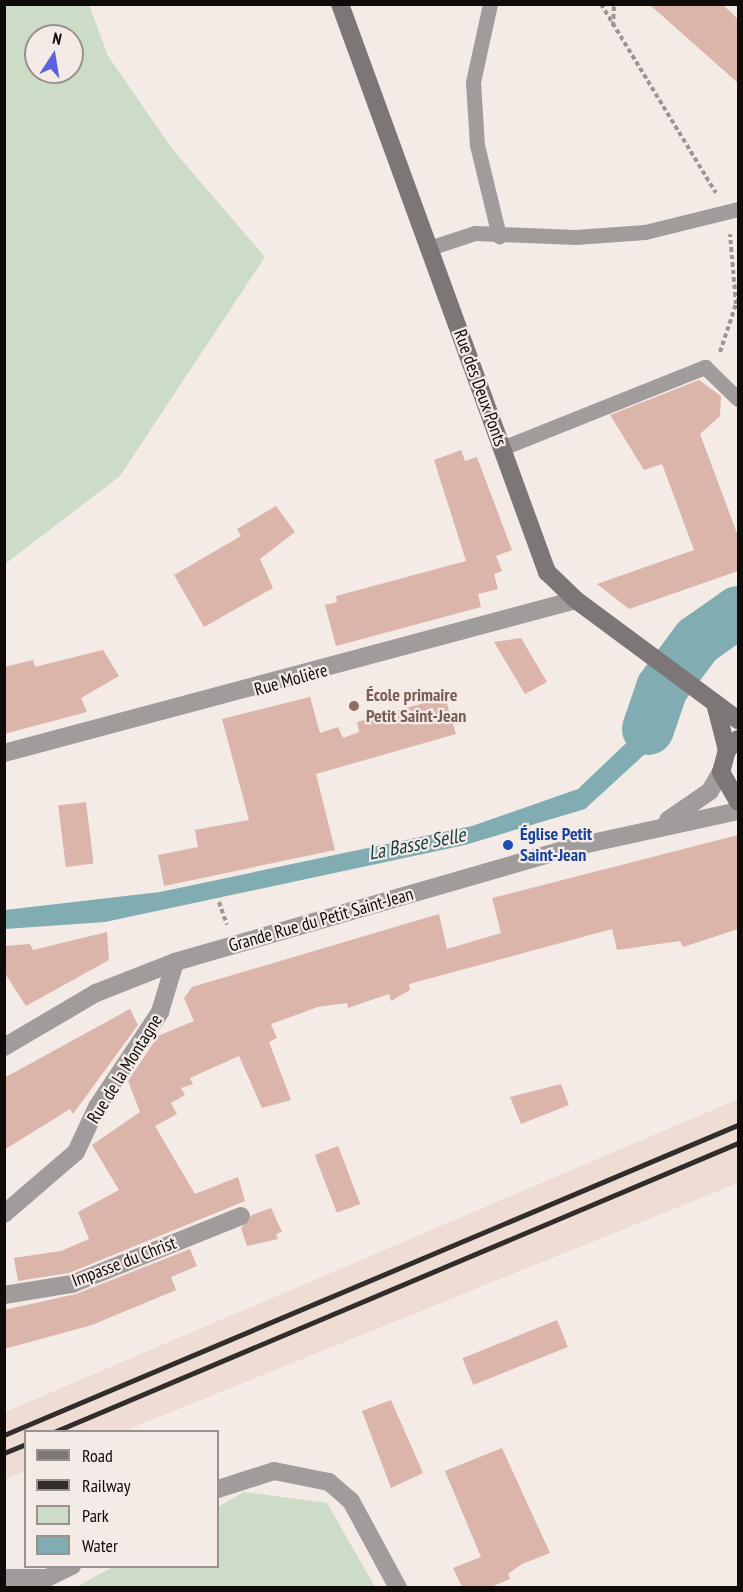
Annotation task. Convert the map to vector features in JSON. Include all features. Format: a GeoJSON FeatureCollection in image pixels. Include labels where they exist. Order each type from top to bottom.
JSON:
{"type":"FeatureCollection","features":[{"type":"Feature","properties":{"kind":"street","name":"Rue des Deux Ponts"},"geometry":{"type":"LineString","coordinates":[[340,4],[547,572],[576,600],[738,720]]}},
{"type":"Feature","properties":{"kind":"street","name":"Rue Molière"},"geometry":{"type":"LineString","coordinates":[[4,753],[576,600]]}},
{"type":"Feature","properties":{"kind":"street"},"geometry":{"type":"LineString","coordinates":[[715,703],[733,745],[721,772],[738,801]]}},
{"type":"Feature","properties":{"kind":"street","name":"Grande Rue du Petit Saint-Jean"},"geometry":{"type":"LineString","coordinates":[[651,829],[690,808],[721,772]]}},
{"type":"Feature","properties":{"kind":"street","name":"Grande Rue du Petit Saint-Jean"},"geometry":{"type":"LineString","coordinates":[[4,1047],[96,993],[175,962],[651,829],[738,812]]}},
{"type":"Feature","properties":{"kind":"street","name":"Rue de la Montagne"},"geometry":{"type":"LineString","coordinates":[[4,1214],[76,1152],[97,1107],[160,1012],[175,962]]}},
{"type":"Feature","properties":{"kind":"street","name":"Impasse du Christ"},"geometry":{"type":"LineString","coordinates":[[4,1295],[72,1284],[241,1216]]}},
{"type":"Feature","properties":{"kind":"street"},"geometry":{"type":"LineString","coordinates":[[219,1489],[274,1470],[328,1482],[351,1501],[398,1587]]}},
{"type":"Feature","properties":{"kind":"street"},"geometry":{"type":"LineString","coordinates":[[4,1578],[47,1578],[68,1568]]}},
{"type":"Feature","properties":{"kind":"lane"},"geometry":{"type":"LineString","coordinates":[[490,4],[473,82],[477,145],[499,236]]}},
{"type":"Feature","properties":{"kind":"lane"},"geometry":{"type":"LineString","coordinates":[[429,248],[475,233],[499,236],[645,232],[732,211]]}},
{"type":"Feature","properties":{"kind":"lane"},"geometry":{"type":"LineString","coordinates":[[502,448],[705,367],[738,399]]}},
{"type":"Feature","properties":{"kind":"path"},"geometry":{"type":"LineString","coordinates":[[602,4],[613,30],[673,116],[732,211],[736,304],[728,337],[705,367]]}},
{"type":"Feature","properties":{"kind":"path"},"geometry":{"type":"LineString","coordinates":[[613,30],[614,4]]}},
{"type":"Feature","properties":{"kind":"shaded area"},"geometry":{"type":"Polygon","coordinates":[[[738,1099],[738,1183],[126,1430],[24,1430],[24,1471],[5,1480],[5,1412],[738,1099]]]}},
{"type":"Feature","properties":{"kind":"green space"},"geometry":{"type":"Polygon","coordinates":[[[5,4],[89,5],[108,56],[173,150],[265,257],[120,476],[5,564],[5,4]]]}},
{"type":"Feature","properties":{"kind":"green space"},"geometry":{"type":"Polygon","coordinates":[[[244,1492],[327,1503],[375,1587],[76,1587],[111,1568],[219,1568],[219,1506],[244,1492]]]}},
{"type":"Feature","properties":{"kind":"water"},"geometry":{"type":"Polygon","coordinates":[[[661,669],[682,684],[646,753],[585,809],[465,845],[105,922],[5,929],[5,910],[160,892],[472,826],[578,789],[642,728],[661,669]]]}},
{"type":"Feature","properties":{"kind":"building"},"geometry":{"type":"Polygon","coordinates":[[[649,4],[722,4],[738,19],[738,83],[649,4]]]}},
{"type":"Feature","properties":{"kind":"building"},"geometry":{"type":"Polygon","coordinates":[[[699,380],[721,396],[720,416],[700,434],[738,536],[738,571],[629,609],[597,584],[694,550],[662,464],[644,470],[610,415],[699,380]]]}},
{"type":"Feature","properties":{"kind":"building"},"geometry":{"type":"Polygon","coordinates":[[[461,450],[465,461],[477,457],[512,550],[496,556],[502,571],[494,574],[498,589],[478,594],[481,607],[336,646],[325,605],[337,602],[336,596],[466,561],[434,460],[461,450]]]}},
{"type":"Feature","properties":{"kind":"building"},"geometry":{"type":"Polygon","coordinates":[[[276,506],[295,532],[260,559],[273,588],[204,627],[174,575],[241,536],[237,529],[276,506]]]}},
{"type":"Feature","properties":{"kind":"building"},"geometry":{"type":"Polygon","coordinates":[[[521,638],[547,682],[525,694],[494,642],[521,638]]]}},
{"type":"Feature","properties":{"kind":"building"},"geometry":{"type":"Polygon","coordinates":[[[103,650],[119,676],[81,698],[87,712],[4,734],[4,667],[33,660],[35,667],[103,650]]]}},
{"type":"Feature","properties":{"kind":"building"},"geometry":{"type":"Polygon","coordinates":[[[310,697],[320,733],[338,727],[343,738],[359,732],[357,722],[445,697],[456,734],[316,774],[335,850],[164,886],[158,855],[198,847],[195,830],[249,820],[222,719],[310,697]]]}},
{"type":"Feature","properties":{"kind":"building"},"geometry":{"type":"Polygon","coordinates":[[[86,802],[94,864],[66,867],[58,805],[86,802]]]}},
{"type":"Feature","properties":{"kind":"building"},"geometry":{"type":"Polygon","coordinates":[[[738,835],[738,929],[683,947],[680,941],[617,950],[612,929],[409,984],[410,990],[391,1001],[389,994],[348,1008],[347,1003],[318,1007],[271,1024],[277,1038],[269,1042],[291,1100],[262,1108],[239,1056],[190,1078],[193,1084],[181,1088],[185,1095],[171,1103],[177,1114],[155,1126],[195,1194],[238,1177],[245,1201],[69,1273],[18,1281],[14,1258],[61,1251],[89,1239],[78,1212],[119,1190],[92,1145],[140,1112],[128,1081],[158,1036],[194,1021],[184,998],[192,987],[439,914],[447,949],[501,933],[492,898],[738,835]]]}},
{"type":"Feature","properties":{"kind":"building"},"geometry":{"type":"Polygon","coordinates":[[[107,932],[109,960],[26,1006],[4,972],[4,946],[30,944],[33,950],[107,932]]]}},
{"type":"Feature","properties":{"kind":"building"},"geometry":{"type":"Polygon","coordinates":[[[130,1009],[138,1025],[73,1114],[70,1109],[4,1150],[4,1078],[130,1009]]]}},
{"type":"Feature","properties":{"kind":"building"},"geometry":{"type":"Polygon","coordinates":[[[561,1084],[569,1105],[521,1124],[510,1097],[561,1084]]]}},
{"type":"Feature","properties":{"kind":"building"},"geometry":{"type":"Polygon","coordinates":[[[338,1146],[360,1204],[337,1213],[315,1155],[338,1146]]]}},
{"type":"Feature","properties":{"kind":"building"},"geometry":{"type":"Polygon","coordinates":[[[271,1208],[282,1232],[276,1234],[278,1239],[247,1246],[241,1228],[252,1215],[271,1208]]]}},
{"type":"Feature","properties":{"kind":"building"},"geometry":{"type":"Polygon","coordinates":[[[190,1249],[197,1266],[171,1277],[176,1290],[92,1325],[4,1349],[4,1310],[76,1294],[190,1249]]]}},
{"type":"Feature","properties":{"kind":"building"},"geometry":{"type":"Polygon","coordinates":[[[557,1320],[568,1347],[473,1385],[462,1358],[557,1320]]]}},
{"type":"Feature","properties":{"kind":"building"},"geometry":{"type":"Polygon","coordinates":[[[391,1400],[423,1473],[391,1488],[362,1411],[391,1400]]]}},
{"type":"Feature","properties":{"kind":"building"},"geometry":{"type":"Polygon","coordinates":[[[502,1448],[550,1553],[522,1564],[508,1574],[510,1579],[491,1587],[462,1587],[453,1568],[481,1557],[445,1471],[502,1448]]]}},
{"type":"Feature","properties":{"kind":"waterway","name":"La Basse Selle"},"geometry":{"type":"LineString","coordinates":[[648,729],[662,688],[697,641],[738,612]]}},
{"type":"Feature","properties":{"kind":"railway"},"geometry":{"type":"LineString","coordinates":[[4,1435],[738,1125]]}},
{"type":"Feature","properties":{"kind":"railway"},"geometry":{"type":"LineString","coordinates":[[59,1430],[738,1143]]}},
{"type":"Feature","properties":{"kind":"railway"},"geometry":{"type":"LineString","coordinates":[[4,1453],[24,1445]]}},
{"type":"Feature","properties":{"kind":"place","name":"École primaire Petit Saint-Jean"},"geometry":{"type":"Point","coordinates":[354,706]}},
{"type":"Feature","properties":{"kind":"place","name":"Église Petit Saint-Jean"},"geometry":{"type":"Point","coordinates":[508,845]}}]}
